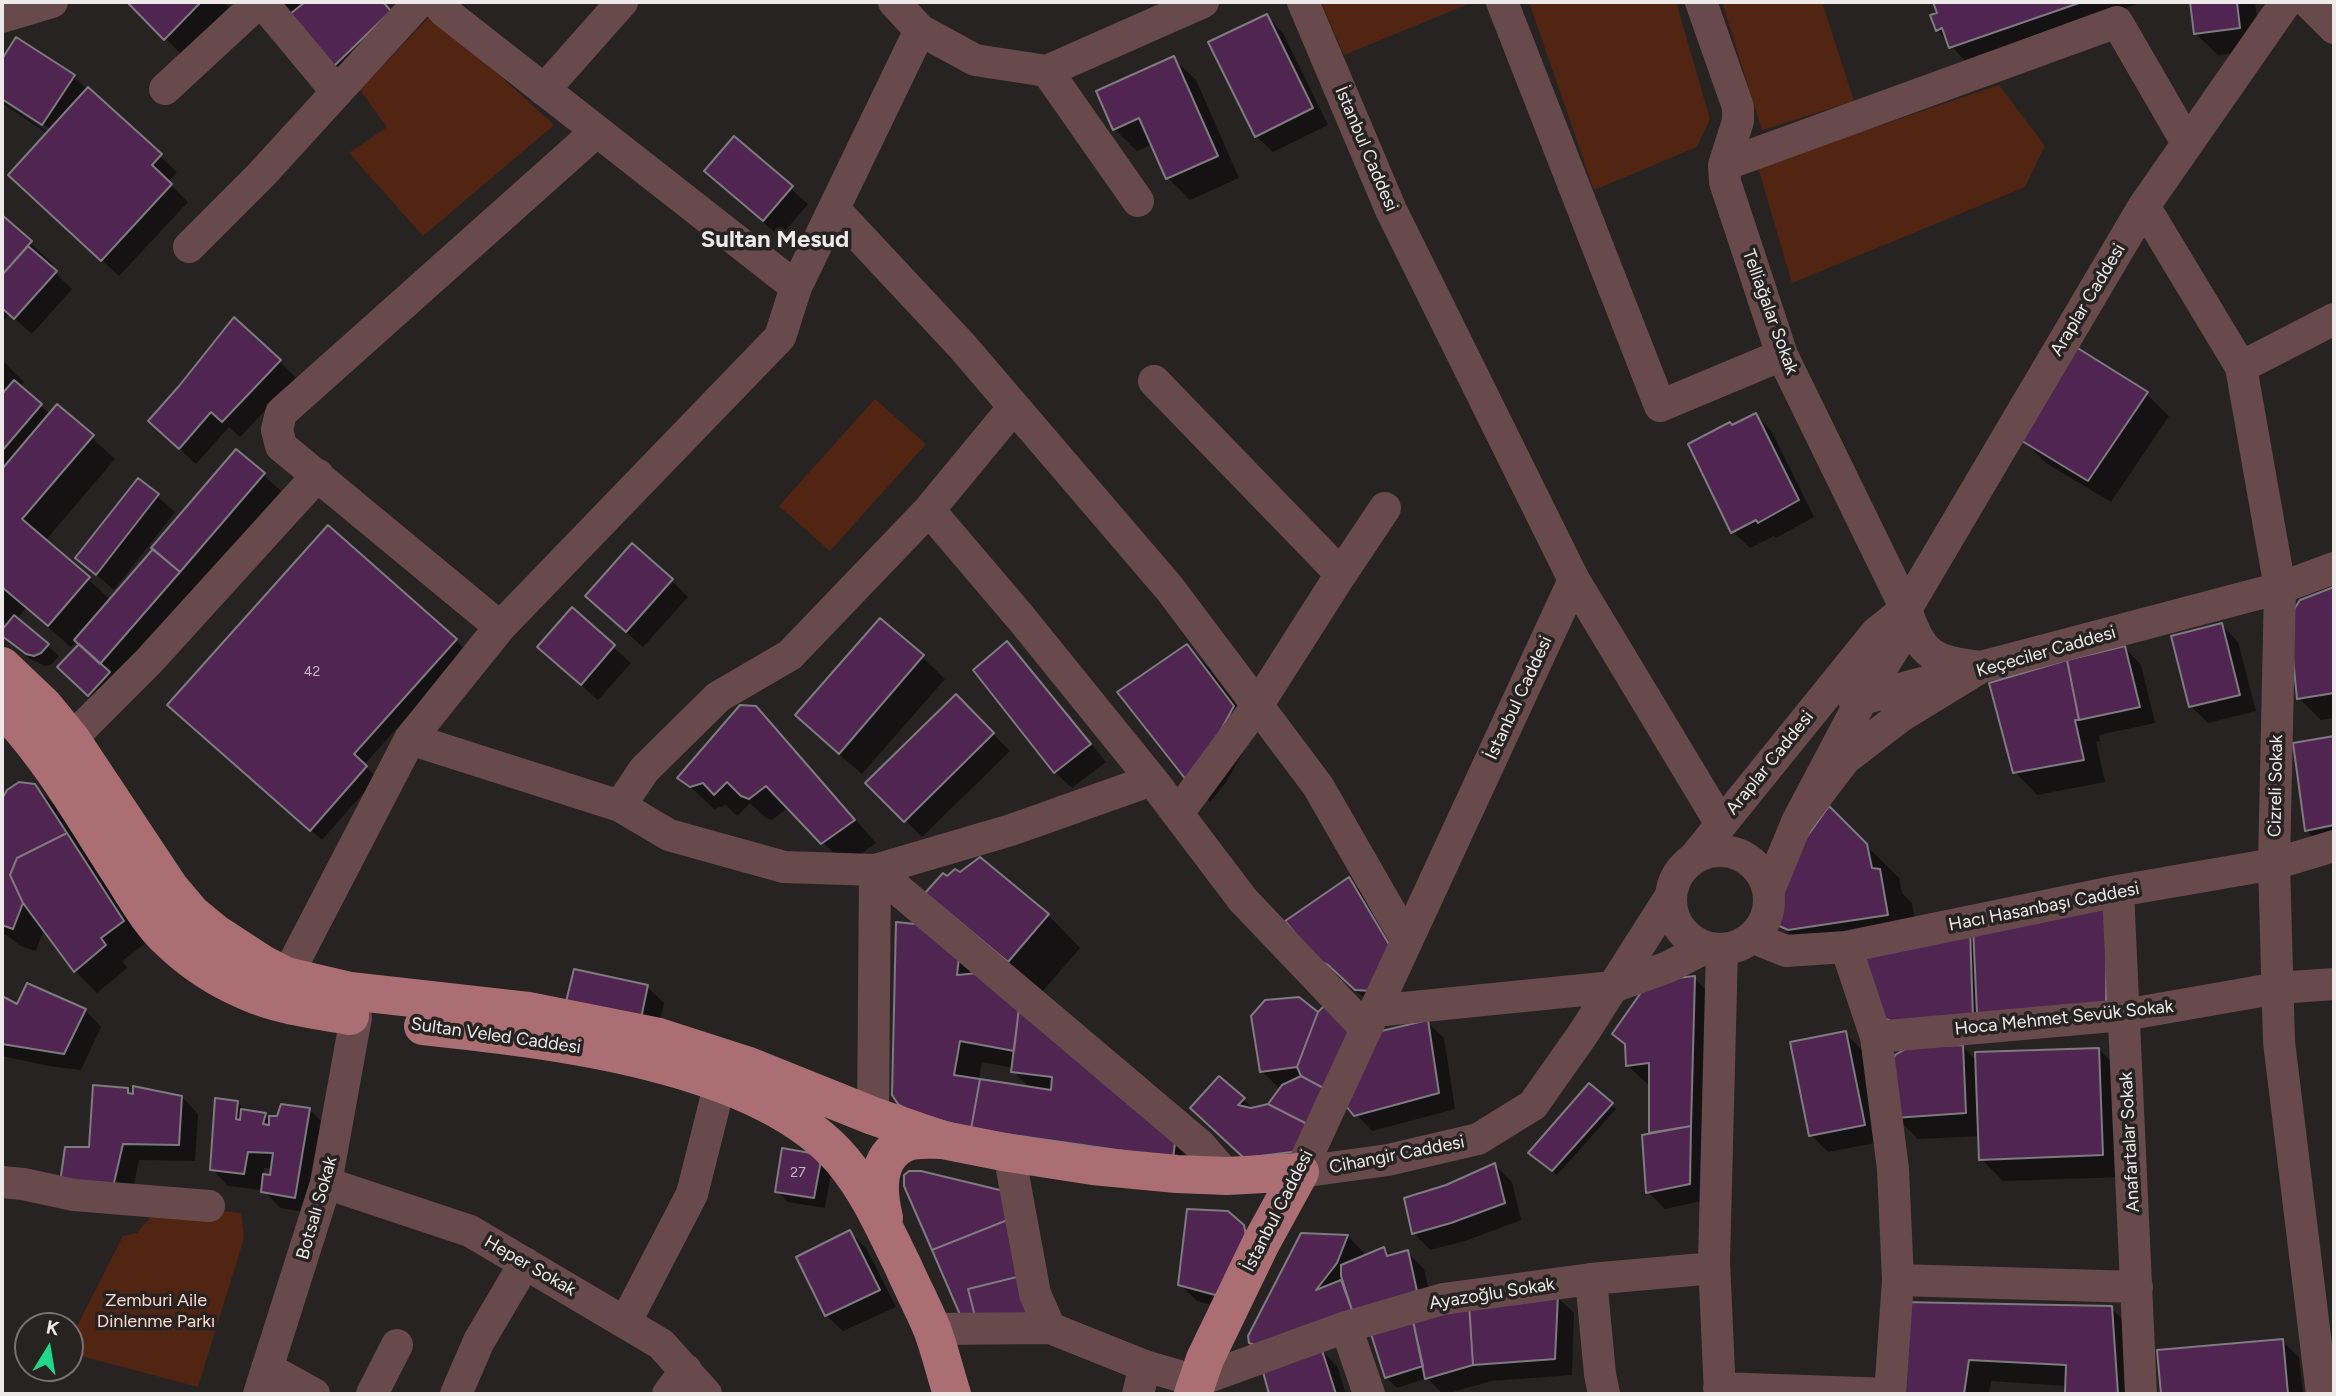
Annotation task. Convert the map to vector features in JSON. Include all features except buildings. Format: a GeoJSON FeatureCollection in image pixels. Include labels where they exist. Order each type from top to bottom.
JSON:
{"type":"FeatureCollection","features":[{"type":"Feature","properties":{"kind":"main road","name":"Sultan Veled Caddesi"},"geometry":{"type":"LineString","coordinates":[[2,667],[44,706],[71,739],[170,888],[192,914],[238,948],[297,1007],[595,1050],[720,1083],[780,1109],[820,1137],[859,1181],[889,1238],[932,1329],[950,1393]]}},
{"type":"Feature","properties":{"kind":"main road","name":"Sultan Veled Caddesi"},"geometry":{"type":"LineString","coordinates":[[2,707],[49,762],[147,914],[169,940],[218,977],[248,992],[280,988],[350,991],[528,1011],[659,1037],[746,1065],[873,1116],[943,1140]]}},
{"type":"Feature","properties":{"kind":"main road"},"geometry":{"type":"LineString","coordinates":[[889,1238],[879,1184],[882,1167],[902,1144],[916,1140],[943,1140]]}},
{"type":"Feature","properties":{"kind":"main road","name":"Cihangir Caddesi"},"geometry":{"type":"LineString","coordinates":[[943,1140],[1093,1167],[1227,1176],[1300,1172]]}},
{"type":"Feature","properties":{"kind":"main road","name":"İstanbul Caddesi"},"geometry":{"type":"LineString","coordinates":[[1195,1388],[1205,1359],[1261,1243],[1300,1172]]}},
{"type":"Feature","properties":{"kind":"main road"},"geometry":{"type":"LineString","coordinates":[[1227,1176],[1251,1195],[1260,1208],[1261,1243]]}},
{"type":"Feature","properties":{"kind":"street"},"geometry":{"type":"LineString","coordinates":[[2,17],[52,2]]}},
{"type":"Feature","properties":{"kind":"street"},"geometry":{"type":"LineString","coordinates":[[165,89],[260,2],[337,92]]}},
{"type":"Feature","properties":{"kind":"street"},"geometry":{"type":"LineString","coordinates":[[189,247],[261,175],[419,2]]}},
{"type":"Feature","properties":{"kind":"street"},"geometry":{"type":"LineString","coordinates":[[436,2],[445,12],[796,288]]}},
{"type":"Feature","properties":{"kind":"street"},"geometry":{"type":"LineString","coordinates":[[544,90],[622,2]]}},
{"type":"Feature","properties":{"kind":"street"},"geometry":{"type":"LineString","coordinates":[[894,2],[920,30],[975,60],[1047,71],[1203,2]]}},
{"type":"Feature","properties":{"kind":"street","name":"İstanbul Caddesi"},"geometry":{"type":"LineString","coordinates":[[1300,1172],[1574,580],[1391,210],[1303,2]]}},
{"type":"Feature","properties":{"kind":"street"},"geometry":{"type":"LineString","coordinates":[[1502,2],[1660,406],[1782,355]]}},
{"type":"Feature","properties":{"kind":"street"},"geometry":{"type":"LineString","coordinates":[[1701,2],[1738,107],[1737,128],[1724,165]]}},
{"type":"Feature","properties":{"kind":"street","name":"Araplar Caddesi"},"geometry":{"type":"LineString","coordinates":[[1797,822],[1862,698],[1896,645],[1906,608],[2144,206],[2286,2]]}},
{"type":"Feature","properties":{"kind":"street"},"geometry":{"type":"LineString","coordinates":[[2308,2],[2334,28]]}},
{"type":"Feature","properties":{"kind":"street"},"geometry":{"type":"LineString","coordinates":[[1724,165],[2117,22],[2187,143]]}},
{"type":"Feature","properties":{"kind":"street"},"geometry":{"type":"LineString","coordinates":[[280,988],[410,738],[500,627],[780,337],[796,288],[920,30]]}},
{"type":"Feature","properties":{"kind":"street"},"geometry":{"type":"LineString","coordinates":[[1047,71],[1138,201]]}},
{"type":"Feature","properties":{"kind":"street"},"geometry":{"type":"LineString","coordinates":[[500,627],[281,446],[277,430],[281,413],[597,131]]}},
{"type":"Feature","properties":{"kind":"street","name":"Telliağalar Sokak"},"geometry":{"type":"LineString","coordinates":[[1724,165],[1725,182],[1782,355],[1906,608],[1914,634],[1927,651],[1950,663],[1981,667]]}},
{"type":"Feature","properties":{"kind":"street","name":"Cizreli Sokak"},"geometry":{"type":"LineString","coordinates":[[2144,206],[2241,367],[2280,588],[2274,864],[2279,1042],[2322,1394]]}},
{"type":"Feature","properties":{"kind":"street"},"geometry":{"type":"LineString","coordinates":[[834,209],[962,346],[1170,589],[1318,786],[1406,941]]}},
{"type":"Feature","properties":{"kind":"street"},"geometry":{"type":"LineString","coordinates":[[2241,367],[2334,320]]}},
{"type":"Feature","properties":{"kind":"street"},"geometry":{"type":"LineString","coordinates":[[1154,381],[1341,574]]}},
{"type":"Feature","properties":{"kind":"street"},"geometry":{"type":"LineString","coordinates":[[620,806],[644,770],[718,696],[790,655],[929,510],[1014,407]]}},
{"type":"Feature","properties":{"kind":"street"},"geometry":{"type":"LineString","coordinates":[[71,739],[149,662],[318,475]]}},
{"type":"Feature","properties":{"kind":"street"},"geometry":{"type":"LineString","coordinates":[[1178,813],[1257,706],[1385,508]]}},
{"type":"Feature","properties":{"kind":"street"},"geometry":{"type":"LineString","coordinates":[[929,510],[1021,618],[1152,780],[1243,900],[1370,1020],[1613,987],[1714,949],[1739,947],[1754,938],[1764,924],[1769,908],[1769,890],[1763,875],[1753,863],[1739,855],[1716,851],[1693,858]]}},
{"type":"Feature","properties":{"kind":"street","name":"Keçeciler Caddesi"},"geometry":{"type":"LineString","coordinates":[[1769,890],[1797,822],[1844,759],[1902,716],[1981,667],[2280,588],[2334,568]]}},
{"type":"Feature","properties":{"kind":"street"},"geometry":{"type":"LineString","coordinates":[[1574,580],[1721,824]]}},
{"type":"Feature","properties":{"kind":"street","name":"Araplar Caddesi"},"geometry":{"type":"LineString","coordinates":[[1693,858],[1876,634],[1906,608]]}},
{"type":"Feature","properties":{"kind":"street"},"geometry":{"type":"LineString","coordinates":[[1774,758],[1862,698],[1981,667]]}},
{"type":"Feature","properties":{"kind":"street"},"geometry":{"type":"LineString","coordinates":[[410,738],[620,806],[669,835],[784,867],[875,870],[1011,830],[1152,780]]}},
{"type":"Feature","properties":{"kind":"street","name":"Hacı Hasanbaşı Caddesi"},"geometry":{"type":"LineString","coordinates":[[1754,938],[1786,951],[1846,947],[2118,891],[2274,864],[2334,846]]}},
{"type":"Feature","properties":{"kind":"street","name":"Cihangir Caddesi"},"geometry":{"type":"LineString","coordinates":[[1300,1172],[1388,1160],[1478,1139],[1533,1105],[1583,1034],[1670,897],[1674,882],[1682,869],[1693,858]]}},
{"type":"Feature","properties":{"kind":"street"},"geometry":{"type":"LineString","coordinates":[[873,1116],[875,870]]}},
{"type":"Feature","properties":{"kind":"street"},"geometry":{"type":"LineString","coordinates":[[875,870],[1200,1145],[1227,1176]]}},
{"type":"Feature","properties":{"kind":"street","name":"Anafartalar Sokak"},"geometry":{"type":"LineString","coordinates":[[2118,891],[2141,1394]]}},
{"type":"Feature","properties":{"kind":"street"},"geometry":{"type":"LineString","coordinates":[[1670,897],[1672,913],[1678,927],[1690,940],[1714,949]]}},
{"type":"Feature","properties":{"kind":"street"},"geometry":{"type":"LineString","coordinates":[[1714,949],[1714,1268],[1720,1391],[1890,1394],[1898,1280],[1893,1169],[1877,1037],[1846,947]]}},
{"type":"Feature","properties":{"kind":"street","name":"Hoca Mehmet Sevük Sokak"},"geometry":{"type":"LineString","coordinates":[[1877,1037],[2124,1015],[2277,989],[2334,984]]}},
{"type":"Feature","properties":{"kind":"street","name":"Botsalı Sokak"},"geometry":{"type":"LineString","coordinates":[[263,1381],[326,1183],[356,1017]]}},
{"type":"Feature","properties":{"kind":"street"},"geometry":{"type":"LineString","coordinates":[[626,1321],[692,1194],[720,1083]]}},
{"type":"Feature","properties":{"kind":"street"},"geometry":{"type":"LineString","coordinates":[[1009,1153],[1035,1294],[1050,1328]]}},
{"type":"Feature","properties":{"kind":"street"},"geometry":{"type":"LineString","coordinates":[[2,1182],[74,1195],[209,1206]]}},
{"type":"Feature","properties":{"kind":"street","name":"Heper Sokak"},"geometry":{"type":"LineString","coordinates":[[326,1183],[470,1231],[661,1344],[677,1382],[706,1394]]}},
{"type":"Feature","properties":{"kind":"street"},"geometry":{"type":"LineString","coordinates":[[456,1394],[479,1341],[525,1263]]}},
{"type":"Feature","properties":{"kind":"street","name":"Ayazoğlu Sokak"},"geometry":{"type":"LineString","coordinates":[[1195,1388],[1346,1327],[1443,1300],[1591,1279],[1714,1268]]}},
{"type":"Feature","properties":{"kind":"street"},"geometry":{"type":"LineString","coordinates":[[1591,1279],[1604,1394]]}},
{"type":"Feature","properties":{"kind":"street"},"geometry":{"type":"LineString","coordinates":[[1898,1280],[2137,1287]]}},
{"type":"Feature","properties":{"kind":"street"},"geometry":{"type":"LineString","coordinates":[[1346,1327],[1369,1394]]}},
{"type":"Feature","properties":{"kind":"street"},"geometry":{"type":"LineString","coordinates":[[932,1329],[1050,1328],[1142,1380],[1195,1388]]}},
{"type":"Feature","properties":{"kind":"street"},"geometry":{"type":"LineString","coordinates":[[372,1394],[397,1345]]}},
{"type":"Feature","properties":{"kind":"street"},"geometry":{"type":"LineString","coordinates":[[263,1381],[314,1394]]}},
{"type":"Feature","properties":{"kind":"green space"},"geometry":{"type":"Polygon","coordinates":[[[1321,2],[1473,2],[1344,55],[1321,2]]]}},
{"type":"Feature","properties":{"kind":"green space"},"geometry":{"type":"Polygon","coordinates":[[[1529,2],[1676,2],[1710,119],[1697,147],[1594,190],[1529,2]]]}},
{"type":"Feature","properties":{"kind":"green space"},"geometry":{"type":"Polygon","coordinates":[[[1722,2],[1822,2],[1854,101],[1762,130],[1722,2]]]}},
{"type":"Feature","properties":{"kind":"green space"},"geometry":{"type":"Polygon","coordinates":[[[432,14],[554,125],[423,236],[349,153],[387,127],[360,90],[432,14]]]}},
{"type":"Feature","properties":{"kind":"green space"},"geometry":{"type":"Polygon","coordinates":[[[1999,85],[2045,146],[2025,187],[1792,283],[1758,167],[1999,85]]]}},
{"type":"Feature","properties":{"kind":"green space"},"geometry":{"type":"Polygon","coordinates":[[[875,399],[926,444],[830,551],[779,506],[875,399]]]}},
{"type":"Feature","properties":{"kind":"green space","name":"Zemburi Aile Dinlenme Parkı"},"geometry":{"type":"Polygon","coordinates":[[[162,1204],[241,1213],[244,1238],[198,1387],[84,1357],[84,1313],[123,1236],[137,1233],[162,1204]]]}},
{"type":"Feature","properties":{"kind":"district","name":"Sultan Mesud"},"geometry":{"type":"Point","coordinates":[775,240]}}]}
